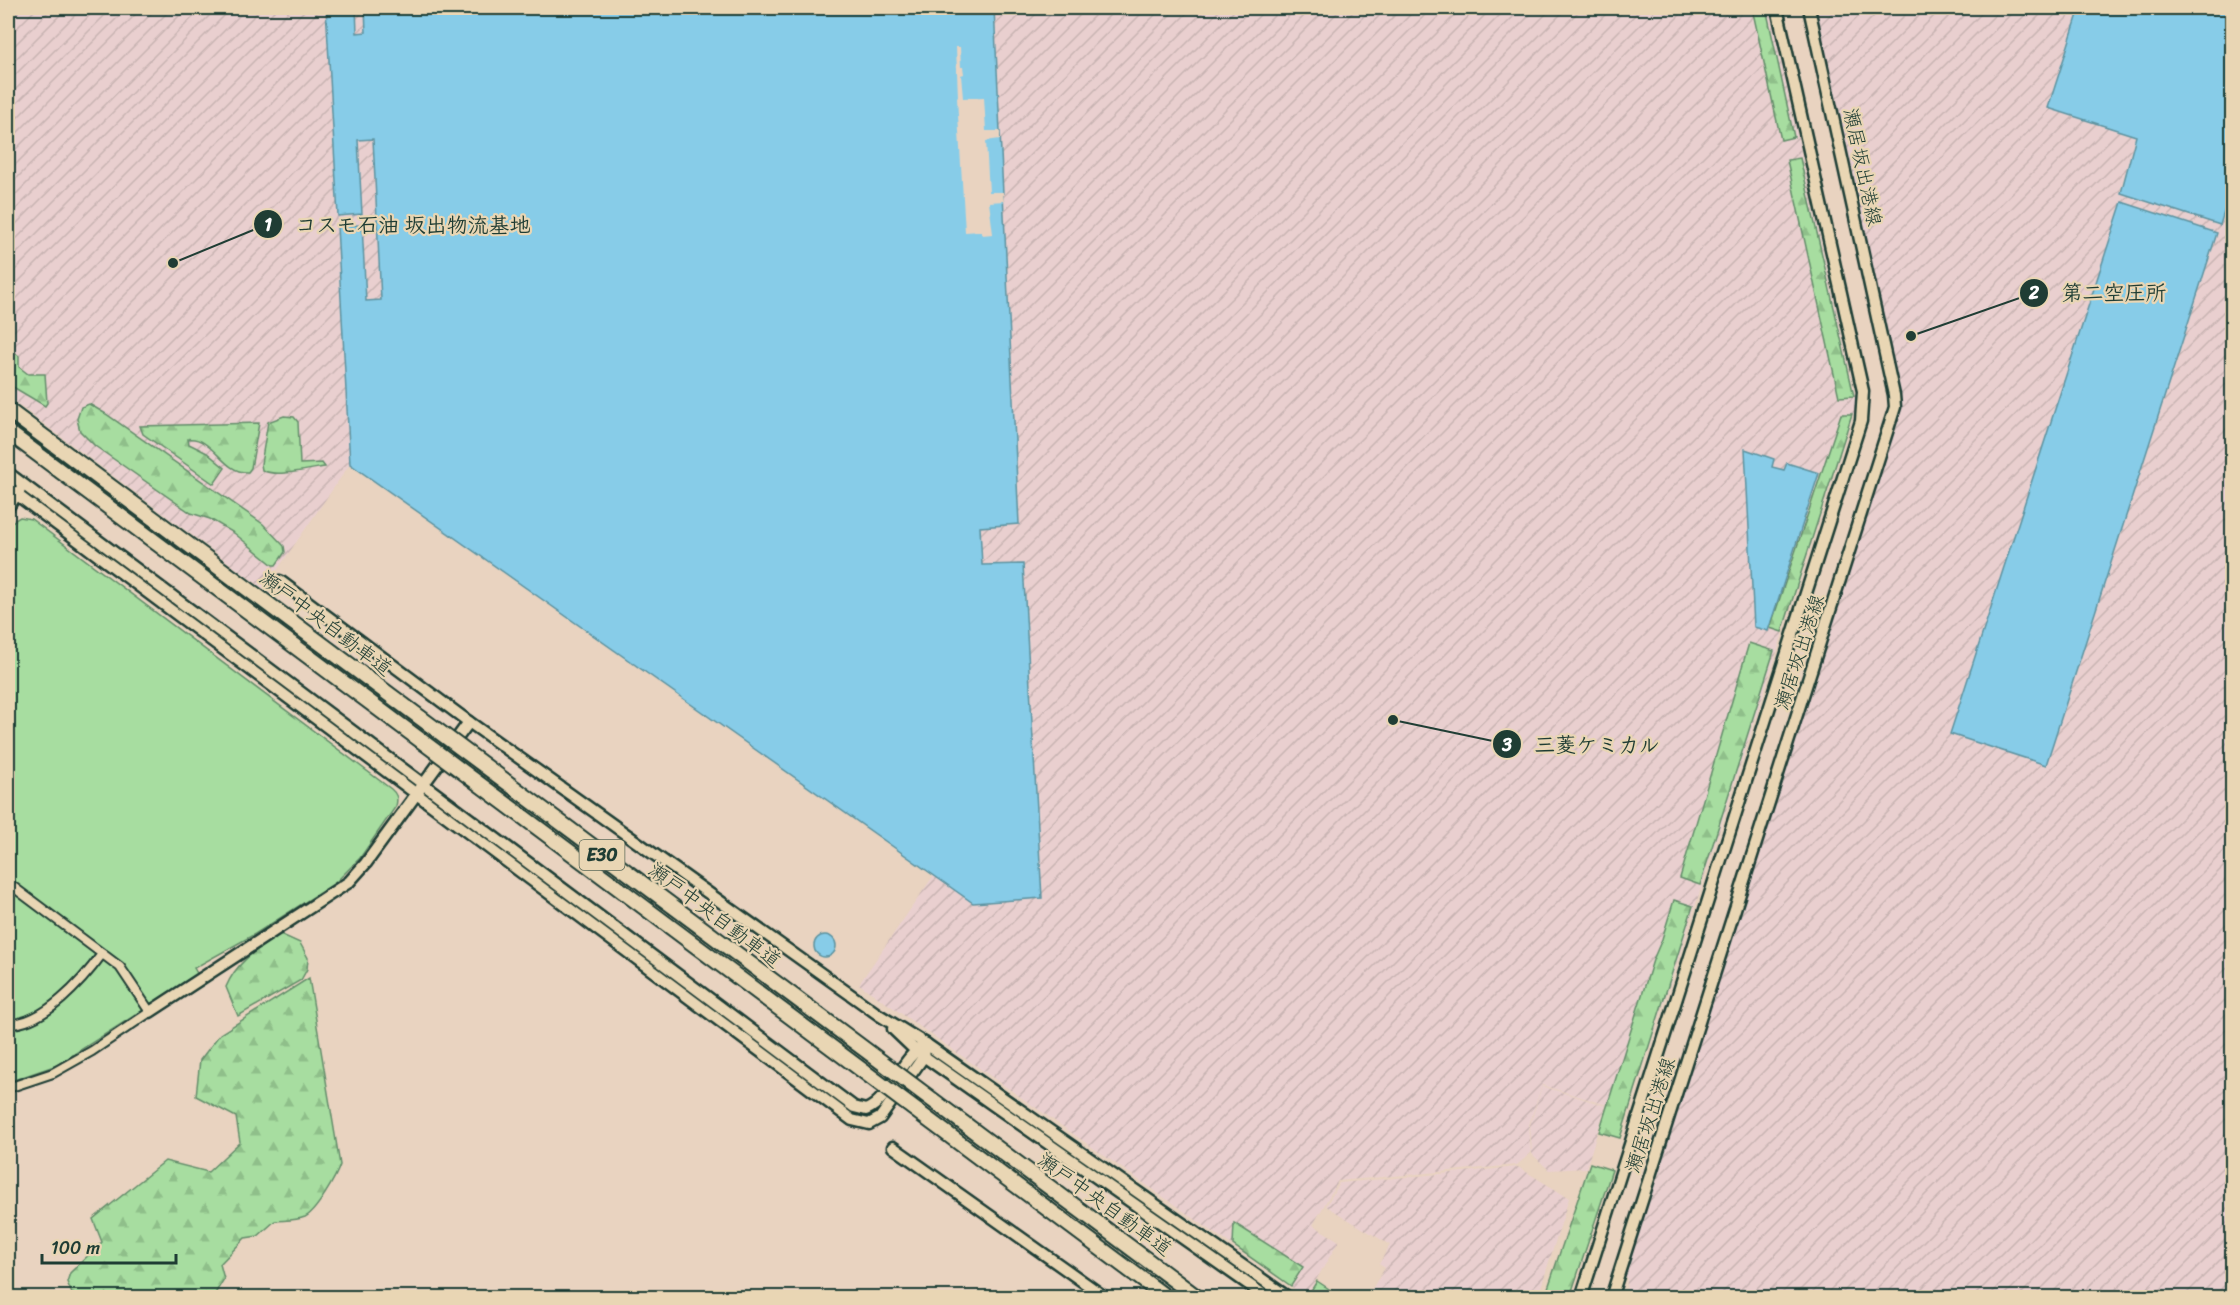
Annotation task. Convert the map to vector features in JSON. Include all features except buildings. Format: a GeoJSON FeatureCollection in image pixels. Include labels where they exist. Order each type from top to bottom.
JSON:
{"type":"FeatureCollection","features":[{"type":"Feature","properties":{"kind":"highway","name":"瀬戸中央自動車道"},"geometry":{"type":"LineString","coordinates":[[8,410],[1198,1298]]}},
{"type":"Feature","properties":{"kind":"highway","name":"瀬戸中央自動車道"},"geometry":{"type":"LineString","coordinates":[[8,432],[1167,1298]]}},
{"type":"Feature","properties":{"kind":"street","name":"瀬居坂出港線"},"geometry":{"type":"LineString","coordinates":[[1581,1298],[1853,444],[1863,405],[1863,391],[1777,8]]}},
{"type":"Feature","properties":{"kind":"street","name":"瀬居坂出港線"},"geometry":{"type":"LineString","coordinates":[[1611,1298],[1895,407],[1809,8]]}},
{"type":"Feature","properties":{"kind":"street"},"geometry":{"type":"LineString","coordinates":[[8,473],[852,1120],[869,1124],[880,1118],[926,1044]]}},
{"type":"Feature","properties":{"kind":"street"},"geometry":{"type":"LineString","coordinates":[[8,507],[12,491],[24,485]]}},
{"type":"Feature","properties":{"kind":"street"},"geometry":{"type":"LineString","coordinates":[[12,491],[420,789]]}},
{"type":"Feature","properties":{"kind":"street"},"geometry":{"type":"LineString","coordinates":[[280,580],[469,722],[879,1015],[926,1044],[1289,1298]]}},
{"type":"Feature","properties":{"kind":"street"},"geometry":{"type":"LineString","coordinates":[[8,1088],[53,1073],[92,1051],[349,882],[366,863],[469,722]]}},
{"type":"Feature","properties":{"kind":"street"},"geometry":{"type":"LineString","coordinates":[[8,883],[120,967],[150,1012]]}},
{"type":"Feature","properties":{"kind":"street"},"geometry":{"type":"LineString","coordinates":[[8,1024],[14,1024],[39,1014],[65,997],[86,976],[102,954]]}},
{"type":"Feature","properties":{"kind":"street"},"geometry":{"type":"LineString","coordinates":[[879,1015],[919,1053],[1268,1298]]}},
{"type":"Feature","properties":{"kind":"street"},"geometry":{"type":"LineString","coordinates":[[893,1147],[1106,1298]]}},
{"type":"Feature","properties":{"kind":"shaded area"},"geometry":{"type":"Polygon","coordinates":[[[8,8],[326,8],[338,215],[362,214],[358,139],[373,138],[381,300],[366,301],[362,225],[337,227],[350,464],[264,589],[8,397],[8,8]]]}},
{"type":"Feature","properties":{"kind":"shaded area"},"geometry":{"type":"Polygon","coordinates":[[[356,8],[365,8],[366,33],[356,33],[356,8]]]}},
{"type":"Feature","properties":{"kind":"shaded area"},"geometry":{"type":"Polygon","coordinates":[[[994,8],[1769,8],[1857,403],[1629,1112],[1542,1085],[1529,1125],[1531,1153],[1517,1165],[1338,1181],[1313,1225],[1339,1241],[1306,1297],[859,984],[934,875],[973,903],[1042,897],[1023,564],[982,565],[980,527],[1019,524],[994,8]]]}},
{"type":"Feature","properties":{"kind":"shaded area"},"geometry":{"type":"Polygon","coordinates":[[[1812,8],[2080,8],[2048,107],[2136,136],[2120,191],[2220,225],[2232,186],[2232,1297],[1626,1298],[1627,1278],[1625,1277],[1901,406],[1812,8]]]}},
{"type":"Feature","properties":{"kind":"shaded area"},"geometry":{"type":"Polygon","coordinates":[[[1542,1086],[1606,1106],[1586,1168],[1549,1170],[1532,1154],[1530,1125],[1542,1086]]]}},
{"type":"Feature","properties":{"kind":"shaded area"},"geometry":{"type":"Polygon","coordinates":[[[1518,1167],[1569,1198],[1538,1297],[1367,1297],[1385,1268],[1379,1264],[1390,1245],[1326,1206],[1339,1183],[1518,1167]]]}},
{"type":"Feature","properties":{"kind":"green space"},"geometry":{"type":"Polygon","coordinates":[[[1752,8],[1766,8],[1794,137],[1781,140],[1752,8]]]}},
{"type":"Feature","properties":{"kind":"green space"},"geometry":{"type":"Polygon","coordinates":[[[1800,158],[1854,396],[1839,397],[1787,160],[1800,158]]]}},
{"type":"Feature","properties":{"kind":"green space"},"geometry":{"type":"Polygon","coordinates":[[[8,341],[11,342],[12,350],[19,356],[19,367],[28,374],[45,374],[47,403],[45,406],[8,384],[8,341]]]}},
{"type":"Feature","properties":{"kind":"green space"},"geometry":{"type":"Polygon","coordinates":[[[89,404],[263,524],[284,546],[285,552],[276,565],[273,565],[234,533],[210,519],[191,513],[95,446],[80,431],[77,419],[81,407],[89,404]]]}},
{"type":"Feature","properties":{"kind":"green space"},"geometry":{"type":"Polygon","coordinates":[[[1841,414],[1852,414],[1782,632],[1770,628],[1841,414]]]}},
{"type":"Feature","properties":{"kind":"green space"},"geometry":{"type":"Polygon","coordinates":[[[284,416],[294,417],[298,422],[300,464],[322,463],[325,467],[284,473],[262,470],[268,422],[284,416]]]}},
{"type":"Feature","properties":{"kind":"green space"},"geometry":{"type":"Polygon","coordinates":[[[259,423],[251,468],[248,472],[232,467],[204,443],[188,439],[189,444],[207,453],[225,468],[214,484],[143,434],[140,426],[259,423]]]}},
{"type":"Feature","properties":{"kind":"green space"},"geometry":{"type":"Polygon","coordinates":[[[20,517],[31,519],[391,789],[396,794],[397,801],[396,806],[360,858],[335,883],[255,934],[194,968],[198,975],[57,1065],[8,1082],[8,524],[20,517]]]}},
{"type":"Feature","properties":{"kind":"green space"},"geometry":{"type":"Polygon","coordinates":[[[1749,643],[1774,651],[1700,885],[1680,878],[1749,643]]]}},
{"type":"Feature","properties":{"kind":"green space"},"geometry":{"type":"Polygon","coordinates":[[[1674,900],[1693,906],[1620,1138],[1599,1132],[1674,900]]]}},
{"type":"Feature","properties":{"kind":"green space"},"geometry":{"type":"Polygon","coordinates":[[[280,934],[300,943],[308,958],[307,969],[301,980],[238,1016],[226,987],[236,970],[249,956],[280,934]]]}},
{"type":"Feature","properties":{"kind":"green space"},"geometry":{"type":"Polygon","coordinates":[[[309,978],[340,1165],[320,1202],[305,1217],[275,1221],[258,1236],[245,1238],[220,1264],[224,1279],[213,1297],[73,1296],[67,1282],[70,1273],[102,1242],[93,1219],[165,1161],[208,1172],[240,1142],[236,1117],[196,1096],[200,1060],[220,1034],[309,978]]]}},
{"type":"Feature","properties":{"kind":"green space"},"geometry":{"type":"Polygon","coordinates":[[[1590,1163],[1612,1170],[1570,1297],[1545,1297],[1590,1163]]]}},
{"type":"Feature","properties":{"kind":"green space"},"geometry":{"type":"Polygon","coordinates":[[[1234,1223],[1303,1267],[1291,1286],[1233,1245],[1234,1223]]]}},
{"type":"Feature","properties":{"kind":"green space"},"geometry":{"type":"Polygon","coordinates":[[[1317,1281],[1335,1293],[1332,1297],[1307,1297],[1317,1281]]]}},
{"type":"Feature","properties":{"kind":"water"},"geometry":{"type":"Polygon","coordinates":[[[326,8],[356,8],[357,33],[366,32],[365,8],[994,8],[1019,524],[980,527],[982,565],[1023,564],[1042,898],[973,903],[350,464],[337,226],[362,225],[366,301],[381,300],[373,139],[358,140],[362,214],[338,216],[326,8]]]}},
{"type":"Feature","properties":{"kind":"water"},"geometry":{"type":"Polygon","coordinates":[[[2080,8],[2232,8],[2232,186],[2220,225],[2121,193],[2136,136],[2048,108],[2080,8]]]}},
{"type":"Feature","properties":{"kind":"water"},"geometry":{"type":"Polygon","coordinates":[[[2122,202],[2217,233],[2046,765],[1950,734],[2122,202]]]}},
{"type":"Feature","properties":{"kind":"water"},"geometry":{"type":"Polygon","coordinates":[[[1745,449],[1774,459],[1772,467],[1784,470],[1787,463],[1819,473],[1768,631],[1754,627],[1745,449]]]}},
{"type":"Feature","properties":{"kind":"water"},"geometry":{"type":"Polygon","coordinates":[[[825,935],[833,938],[836,946],[833,954],[825,957],[817,954],[814,946],[817,938],[825,935]]]}},
{"type":"Feature","properties":{"kind":"pier"},"geometry":{"type":"Polygon","coordinates":[[[956,47],[960,47],[961,67],[963,67],[964,74],[961,75],[963,98],[984,97],[986,131],[1000,131],[1000,139],[986,141],[989,192],[1003,192],[1004,201],[989,202],[993,234],[982,235],[981,231],[965,232],[956,47]]]}},
{"type":"Feature","properties":{"kind":"railway"},"geometry":{"type":"LineString","coordinates":[[8,419],[1186,1298]]}},
{"type":"Feature","properties":{"kind":"place","name":"コスモ石油 坂出物流基地"},"geometry":{"type":"Point","coordinates":[173,263]}},
{"type":"Feature","properties":{"kind":"place","name":"第二空圧所"},"geometry":{"type":"Point","coordinates":[1911,336]}},
{"type":"Feature","properties":{"kind":"place","name":"三菱ケミカル"},"geometry":{"type":"Point","coordinates":[1393,720]}}]}
